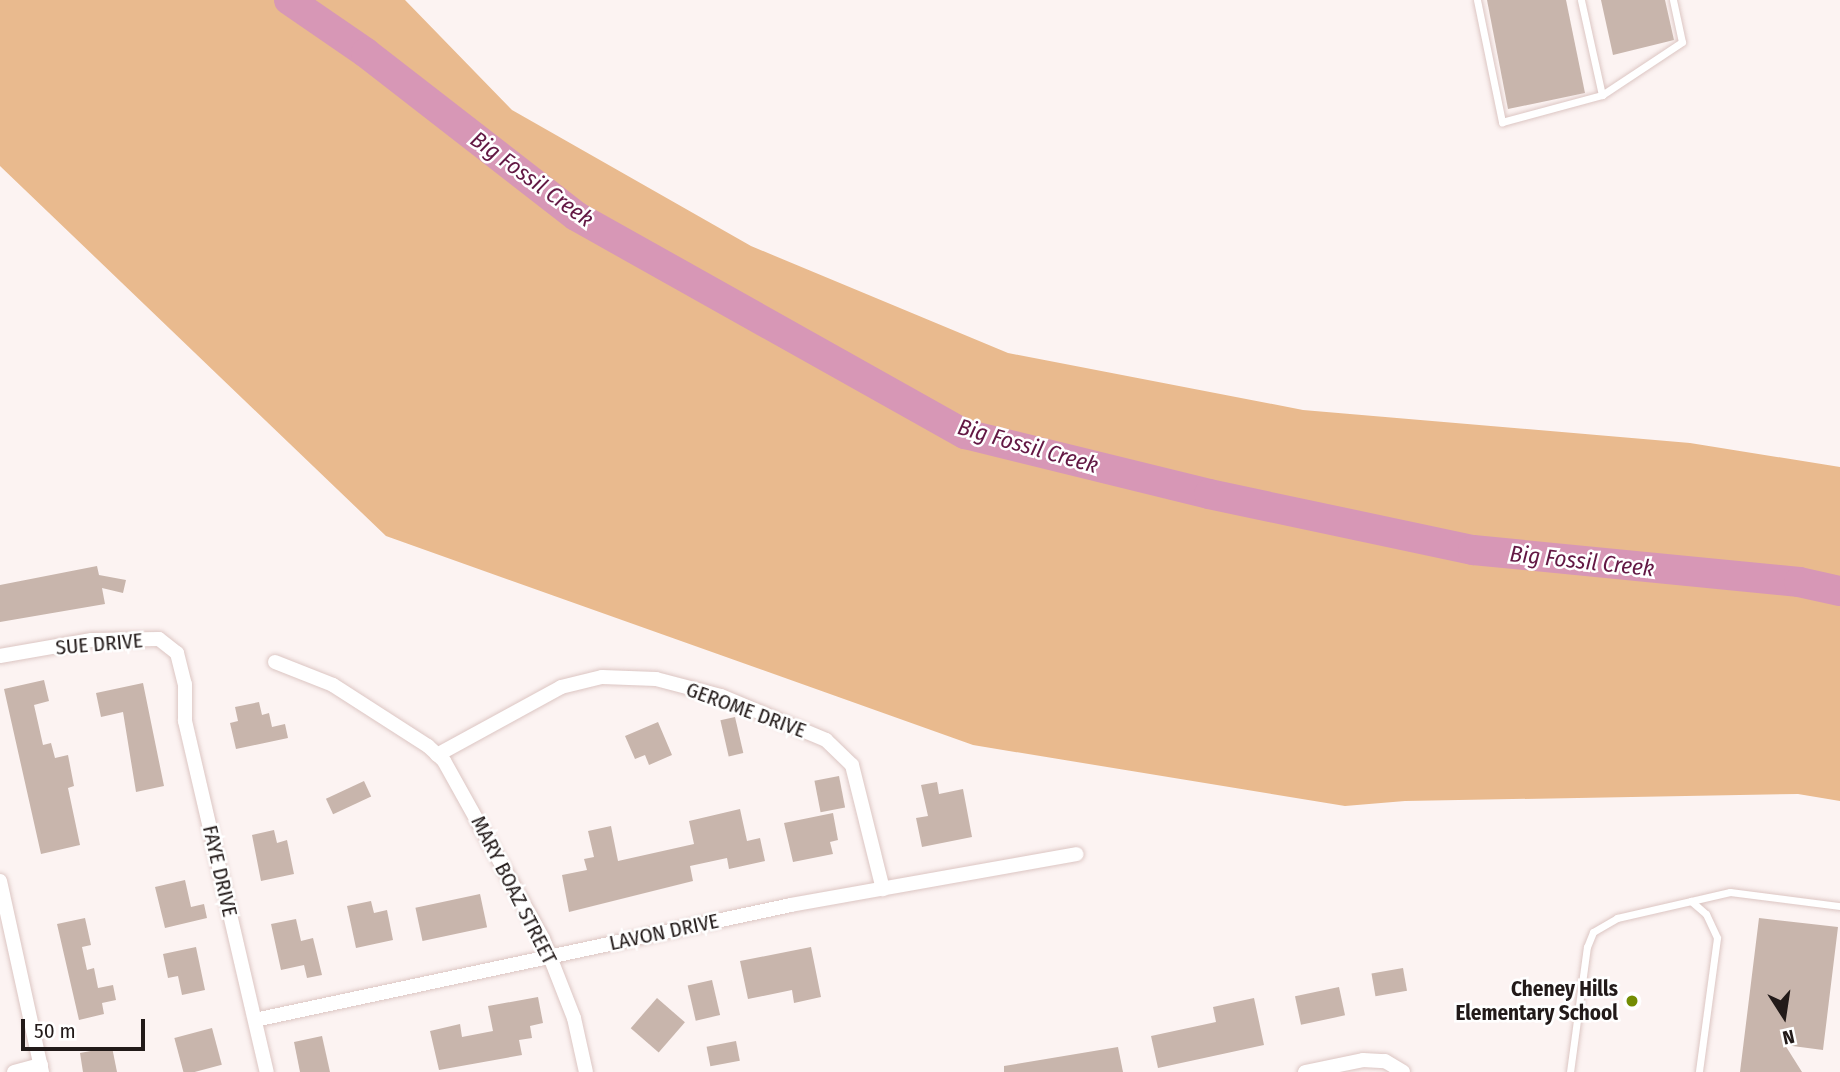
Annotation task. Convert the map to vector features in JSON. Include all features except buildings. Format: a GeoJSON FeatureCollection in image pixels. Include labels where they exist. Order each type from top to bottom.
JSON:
{"type":"FeatureCollection","features":[{"type":"Feature","properties":{"kind":"street","name":"SUE DRIVE"},"geometry":{"type":"LineString","coordinates":[[0,656],[92,640],[159,639],[177,653],[183,670]]}},
{"type":"Feature","properties":{"kind":"street"},"geometry":{"type":"LineString","coordinates":[[275,662],[333,685],[437,755]]}},
{"type":"Feature","properties":{"kind":"street","name":"FAYE DRIVE"},"geometry":{"type":"LineString","coordinates":[[183,670],[185,721],[267,1072]]}},
{"type":"Feature","properties":{"kind":"street","name":"GEROME DRIVE"},"geometry":{"type":"LineString","coordinates":[[437,755],[561,687],[602,677],[656,679],[721,696],[826,740],[852,765],[883,889]]}},
{"type":"Feature","properties":{"kind":"street","name":"MARY BOAZ STREET"},"geometry":{"type":"LineString","coordinates":[[437,755],[499,854],[550,957],[574,1018],[586,1072]]}},
{"type":"Feature","properties":{"kind":"street","name":"LAVON DRIVE"},"geometry":{"type":"LineString","coordinates":[[255,1020],[883,889],[1076,854]]}},
{"type":"Feature","properties":{"kind":"street"},"geometry":{"type":"LineString","coordinates":[[0,881],[41,1069],[14,1072]]}},
{"type":"Feature","properties":{"kind":"street"},"geometry":{"type":"LineString","coordinates":[[1305,1072],[1363,1060],[1385,1061],[1404,1072]]}},
{"type":"Feature","properties":{"kind":"lane"},"geometry":{"type":"LineString","coordinates":[[1476,0],[1502,122],[1602,95],[1682,43],[1673,0]]}},
{"type":"Feature","properties":{"kind":"lane"},"geometry":{"type":"LineString","coordinates":[[1581,0],[1602,95]]}},
{"type":"Feature","properties":{"kind":"lane"},"geometry":{"type":"LineString","coordinates":[[1570,1072],[1587,947],[1593,932],[1617,918],[1730,892],[1840,906]]}},
{"type":"Feature","properties":{"kind":"lane"},"geometry":{"type":"LineString","coordinates":[[1691,901],[1706,914],[1717,938],[1699,1072]]}},
{"type":"Feature","properties":{"kind":"shaded area"},"geometry":{"type":"Polygon","coordinates":[[[0,0],[405,0],[512,110],[751,246],[1008,353],[1303,410],[1690,443],[1840,467],[1840,801],[1798,794],[1405,801],[1345,806],[973,745],[386,536],[0,166],[0,0]]]}},
{"type":"Feature","properties":{"kind":"waterway","name":"Big Fossil Creek"},"geometry":{"type":"LineString","coordinates":[[289,0],[366,53],[576,216],[965,434],[1209,494],[1473,550],[1799,582],[1840,591]]}},
{"type":"Feature","properties":{"kind":"place","name":"Cheney Hills Elementary School"},"geometry":{"type":"Point","coordinates":[1632,1001]}}]}
